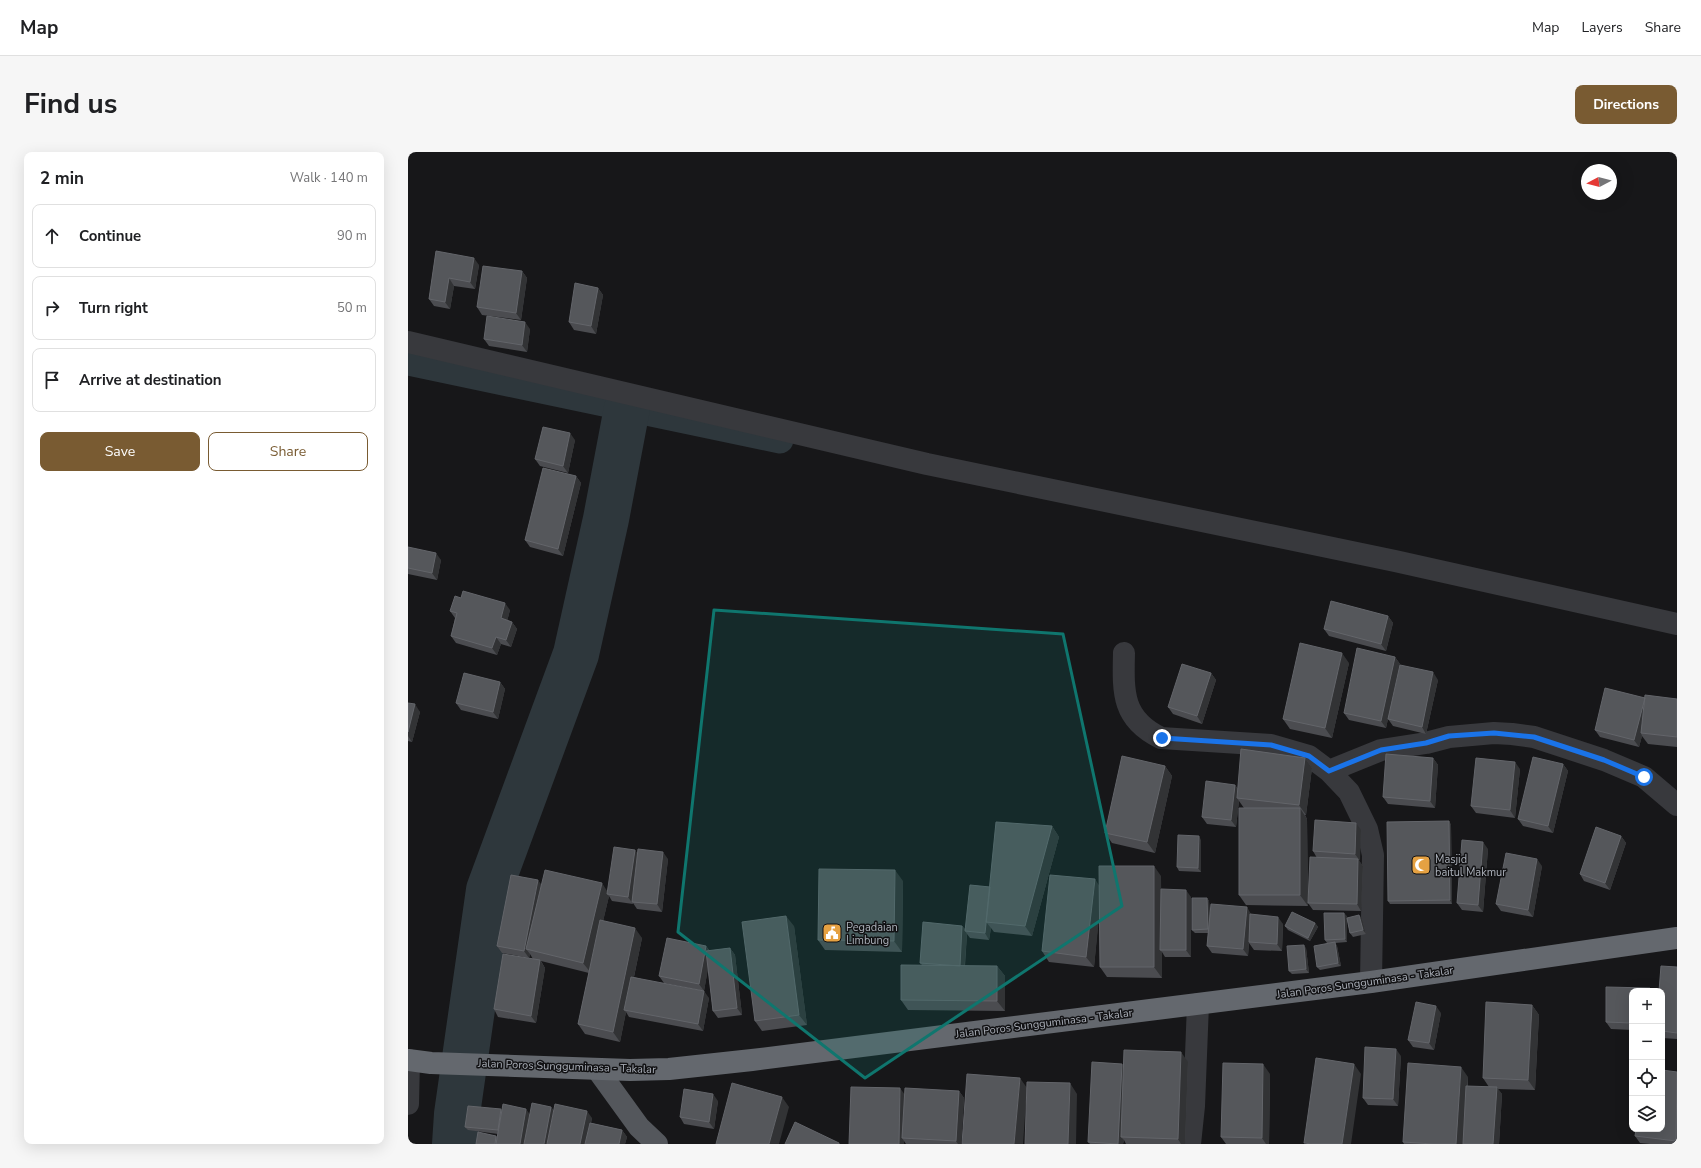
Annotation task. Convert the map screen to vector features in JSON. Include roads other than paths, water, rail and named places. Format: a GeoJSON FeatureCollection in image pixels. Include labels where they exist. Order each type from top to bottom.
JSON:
{"type":"FeatureCollection","features":[{"type":"Feature","properties":{"kind":"highway","name":"Jalan Poros Sungguminasa - Takalar"},"geometry":{"type":"LineString","coordinates":[[408,1060],[430,1063],[471,1063],[597,1069],[669,1069],[752,1060],[1371,982],[1677,938]]}},
{"type":"Feature","properties":{"kind":"main road"},"geometry":{"type":"LineString","coordinates":[[597,1069],[639,1127],[657,1144]]}},
{"type":"Feature","properties":{"kind":"street"},"geometry":{"type":"LineString","coordinates":[[408,342],[927,464],[1395,561],[1677,624]]}},
{"type":"Feature","properties":{"kind":"street"},"geometry":{"type":"LineString","coordinates":[[1124,653],[1123,686],[1129,710],[1146,730],[1162,738],[1271,745],[1309,756],[1329,771],[1349,792],[1367,829],[1372,855],[1371,982]]}},
{"type":"Feature","properties":{"kind":"street"},"geometry":{"type":"LineString","coordinates":[[1329,771],[1381,750],[1426,743],[1449,736],[1494,733],[1512,734],[1534,737],[1604,760],[1644,777],[1677,805]]}},
{"type":"Feature","properties":{"kind":"street"},"geometry":{"type":"LineString","coordinates":[[1190,1144],[1194,1106],[1198,1004]]}},
{"type":"Feature","properties":{"kind":"street"},"geometry":{"type":"LineString","coordinates":[[408,1060],[408,1104]]}},
{"type":"Feature","properties":{"kind":"waterway"},"geometry":{"type":"LineString","coordinates":[[408,362],[780,440]]}},
{"type":"Feature","properties":{"kind":"waterway"},"geometry":{"type":"LineString","coordinates":[[455,1144],[457,1114],[489,890],[576,654],[606,519],[627,408]]}},
{"type":"Feature","properties":{"kind":"place","name":"Masjid baitul Makmur"},"geometry":{"type":"Point","coordinates":[1421,865]}},
{"type":"Feature","properties":{"kind":"place","name":"Pegadaian Limbung"},"geometry":{"type":"Point","coordinates":[832,933]}}]}
